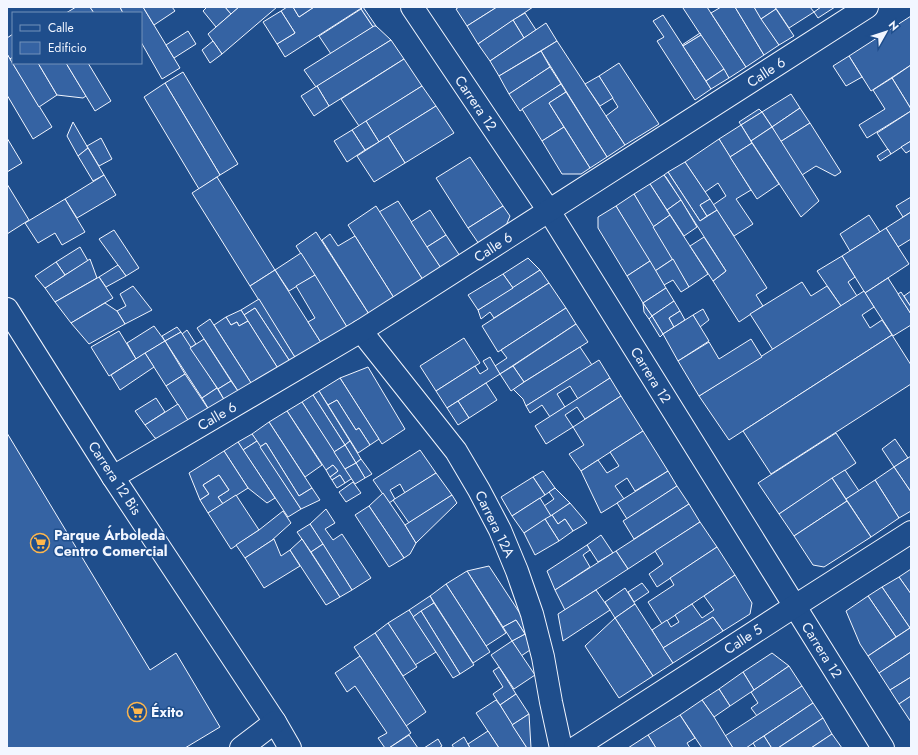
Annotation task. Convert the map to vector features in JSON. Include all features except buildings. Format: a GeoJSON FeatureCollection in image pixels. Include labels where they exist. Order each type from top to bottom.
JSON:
{"type":"FeatureCollection","features":[{"type":"Feature","properties":{"kind":"street","name":"Carrera 12"},"geometry":{"type":"LineString","coordinates":[[412,7],[549,211],[883,748]]}},
{"type":"Feature","properties":{"kind":"street","name":"Calle 6"},"geometry":{"type":"LineString","coordinates":[[114,477],[361,332],[867,7]]}},
{"type":"Feature","properties":{"kind":"street","name":"Carrera 12 Bis"},"geometry":{"type":"LineString","coordinates":[[7,309],[114,477],[275,722],[290,748]]}},
{"type":"Feature","properties":{"kind":"street","name":"Carrera 12A"},"geometry":{"type":"LineString","coordinates":[[361,332],[456,452],[479,490],[500,530],[517,571],[532,614],[562,748]]}},
{"type":"Feature","properties":{"kind":"street","name":"Calle 5"},"geometry":{"type":"LineString","coordinates":[[575,748],[911,532]]}},
{"type":"Feature","properties":{"kind":"street"},"geometry":{"type":"LineString","coordinates":[[241,748],[275,722]]}},
{"type":"Feature","properties":{"kind":"place","name":"Parque Árboleda Centro Comercial"},"geometry":{"type":"Point","coordinates":[40,543]}},
{"type":"Feature","properties":{"kind":"place","name":"Éxito"},"geometry":{"type":"Point","coordinates":[137,712]}}]}
